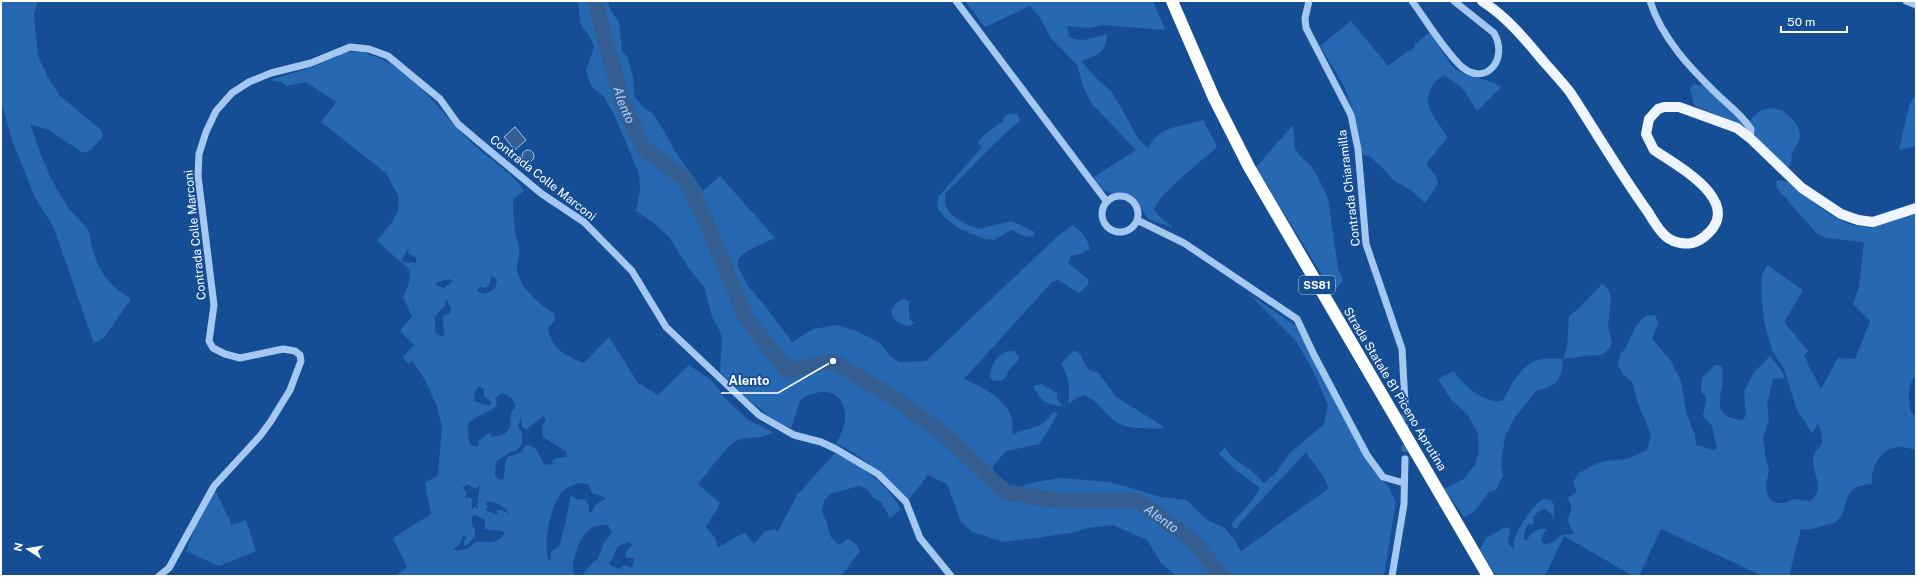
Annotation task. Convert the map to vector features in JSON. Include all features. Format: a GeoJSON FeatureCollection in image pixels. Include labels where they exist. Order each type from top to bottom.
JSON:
{"type":"FeatureCollection","features":[{"type":"Feature","properties":{"kind":"highway","name":"Strada Statale 81 Piceno Aprutina"},"geometry":{"type":"LineString","coordinates":[[1172,1],[1214,98],[1249,167],[1488,576]]}},
{"type":"Feature","properties":{"kind":"main road"},"geometry":{"type":"LineString","coordinates":[[1482,1],[1495,9],[1519,32],[1568,90],[1641,202],[1667,238],[1682,244],[1691,244],[1703,238],[1709,233],[1717,220],[1717,207],[1712,194],[1695,178],[1654,150],[1647,138],[1646,130],[1648,119],[1653,113],[1664,107],[1679,107],[1737,128],[1750,138],[1802,188],[1841,214],[1858,220],[1873,222],[1916,208]]}},
{"type":"Feature","properties":{"kind":"street"},"geometry":{"type":"LineString","coordinates":[[956,1],[1107,202]]}},
{"type":"Feature","properties":{"kind":"street","name":"Contrada Chiaramilla"},"geometry":{"type":"LineString","coordinates":[[1309,1],[1305,18],[1306,28],[1351,115],[1358,149],[1366,244],[1402,349],[1405,403]]}},
{"type":"Feature","properties":{"kind":"street"},"geometry":{"type":"LineString","coordinates":[[1412,1],[1462,67],[1475,73],[1489,70],[1496,66],[1498,59],[1498,40],[1494,33],[1454,1]]}},
{"type":"Feature","properties":{"kind":"street"},"geometry":{"type":"LineString","coordinates":[[1650,1],[1671,44],[1720,97],[1744,118],[1751,129],[1750,138]]}},
{"type":"Feature","properties":{"kind":"street"},"geometry":{"type":"LineString","coordinates":[[1906,1],[1916,5]]}},
{"type":"Feature","properties":{"kind":"street","name":"Contrada Colle Marconi"},"geometry":{"type":"LineString","coordinates":[[159,576],[170,568],[214,486],[260,436],[272,420],[290,390],[301,360],[300,355],[288,349],[240,358],[225,354],[213,348],[209,341],[213,297],[198,176],[200,154],[206,132],[216,111],[232,93],[249,82],[271,73],[311,63],[350,47],[369,49],[388,56],[440,99],[458,124],[478,141],[542,194],[584,222],[632,271],[666,327],[759,415],[794,435],[821,442],[836,449],[878,474],[906,502],[920,538],[951,576]]}},
{"type":"Feature","properties":{"kind":"street"},"geometry":{"type":"LineString","coordinates":[[1118,197],[1129,199],[1137,208],[1137,220],[1134,226],[1125,232],[1114,231],[1105,224],[1103,218],[1104,207],[1107,202],[1118,197]]}},
{"type":"Feature","properties":{"kind":"street"},"geometry":{"type":"LineString","coordinates":[[1137,220],[1184,243],[1297,319],[1314,355],[1367,455],[1383,477],[1404,483]]}},
{"type":"Feature","properties":{"kind":"street"},"geometry":{"type":"LineString","coordinates":[[1392,576],[1404,504],[1405,459]]}},
{"type":"Feature","properties":{"kind":"shaded area"},"geometry":{"type":"Polygon","coordinates":[[[1,1],[38,1],[34,14],[38,56],[47,75],[59,95],[101,130],[103,136],[91,150],[83,153],[49,130],[30,124],[56,188],[70,210],[89,232],[92,248],[102,272],[110,283],[131,299],[103,339],[94,343],[53,226],[35,197],[12,140],[1,101],[1,1]]]}},
{"type":"Feature","properties":{"kind":"shaded area"},"geometry":{"type":"Polygon","coordinates":[[[578,1],[607,1],[613,15],[619,21],[622,51],[628,58],[633,77],[634,96],[643,107],[652,113],[673,148],[703,191],[720,176],[775,238],[749,250],[741,256],[738,260],[738,266],[748,286],[792,342],[813,329],[836,325],[854,330],[879,342],[891,357],[899,362],[926,361],[1059,235],[1073,225],[1084,235],[1090,249],[1080,254],[1071,256],[1068,263],[1087,278],[1089,284],[1079,293],[1058,280],[1052,282],[964,379],[991,393],[1003,403],[1011,416],[1013,435],[1020,431],[1042,424],[1053,412],[1058,413],[1040,444],[1006,451],[993,466],[994,475],[1001,484],[1017,487],[1061,478],[1110,482],[1161,497],[1187,500],[1209,521],[1225,528],[1235,540],[1241,551],[1329,488],[1325,479],[1306,452],[1240,523],[1237,529],[1233,528],[1232,523],[1252,501],[1260,488],[1238,472],[1219,454],[1225,447],[1232,457],[1254,473],[1264,483],[1274,475],[1290,453],[1324,424],[1328,405],[1312,369],[1296,341],[1248,293],[1296,326],[1346,422],[1376,472],[1390,489],[1396,502],[1384,576],[1176,576],[1161,563],[1147,540],[1113,525],[1088,528],[1071,533],[1004,542],[972,532],[961,522],[947,484],[928,475],[908,501],[875,468],[836,443],[842,431],[845,420],[841,401],[835,395],[826,392],[815,393],[801,399],[791,428],[771,417],[745,396],[720,372],[722,336],[712,316],[704,287],[688,267],[669,237],[654,223],[636,211],[640,191],[639,173],[613,112],[604,97],[591,86],[586,71],[594,47],[591,39],[580,23],[578,1]]]}},
{"type":"Feature","properties":{"kind":"shaded area"},"geometry":{"type":"Polygon","coordinates":[[[965,1],[1153,1],[1165,30],[1103,25],[1089,28],[1067,26],[1069,37],[1079,40],[1107,34],[1106,41],[1100,53],[1081,61],[1097,79],[1112,92],[1139,140],[1148,148],[1154,139],[1165,131],[1171,128],[1203,120],[1217,146],[1171,187],[1157,203],[1154,210],[1161,218],[1174,228],[1148,219],[1138,202],[1131,195],[1110,193],[1102,189],[1094,177],[1136,150],[1092,104],[1084,89],[1077,65],[1051,38],[1040,18],[1030,6],[985,27],[965,1]]]}},
{"type":"Feature","properties":{"kind":"shaded area"},"geometry":{"type":"Polygon","coordinates":[[[1351,21],[1388,66],[1415,47],[1414,45],[1430,32],[1454,68],[1462,73],[1491,82],[1501,87],[1477,111],[1463,90],[1450,79],[1443,76],[1432,85],[1428,100],[1429,106],[1447,138],[1426,164],[1436,176],[1438,184],[1425,203],[1411,190],[1393,180],[1383,168],[1369,156],[1363,155],[1354,113],[1343,84],[1320,46],[1351,21]]]}},
{"type":"Feature","properties":{"kind":"shaded area"},"geometry":{"type":"Polygon","coordinates":[[[346,52],[364,52],[394,66],[418,86],[473,144],[513,177],[524,191],[513,199],[514,223],[519,250],[517,269],[522,282],[531,295],[554,313],[555,320],[548,329],[553,342],[561,351],[571,358],[584,363],[609,337],[638,383],[658,395],[689,365],[711,380],[725,398],[747,419],[773,432],[761,437],[740,439],[729,446],[698,484],[720,503],[706,527],[715,538],[718,547],[745,533],[754,544],[765,531],[775,529],[778,531],[798,494],[835,453],[855,464],[872,476],[888,491],[901,509],[890,518],[881,502],[873,498],[867,489],[859,486],[830,494],[824,500],[822,512],[828,525],[831,537],[838,545],[848,539],[856,544],[860,551],[841,576],[584,576],[583,574],[592,563],[598,559],[604,543],[612,533],[608,525],[601,525],[590,529],[582,537],[573,563],[575,576],[395,576],[407,567],[393,538],[431,514],[425,483],[438,475],[442,427],[437,407],[425,380],[412,361],[408,364],[403,357],[414,345],[400,331],[412,316],[403,297],[409,283],[410,270],[377,241],[392,222],[398,210],[399,197],[386,173],[321,122],[336,102],[306,82],[287,86],[281,82],[270,80],[313,67],[346,52]],[[409,247],[402,259],[403,262],[416,263],[416,258],[408,253],[409,247]],[[492,276],[488,287],[482,288],[480,286],[477,291],[484,294],[495,289],[497,280],[492,276]],[[449,279],[436,282],[436,285],[444,288],[453,281],[449,279]],[[446,299],[445,306],[435,316],[435,332],[441,336],[444,335],[443,316],[450,313],[451,308],[446,299]],[[479,386],[475,392],[474,401],[489,406],[492,403],[484,396],[484,389],[479,386]],[[502,393],[495,398],[497,406],[475,418],[469,423],[469,440],[471,445],[479,446],[478,441],[489,433],[492,437],[498,436],[505,433],[509,429],[511,425],[510,415],[516,406],[511,397],[502,393]],[[543,416],[526,430],[522,427],[521,419],[518,425],[522,433],[522,444],[515,452],[510,452],[496,462],[495,475],[499,480],[504,479],[505,463],[508,457],[522,452],[525,445],[535,448],[544,464],[553,465],[552,461],[556,458],[566,457],[567,452],[543,437],[542,425],[546,421],[543,416]],[[579,483],[563,491],[551,515],[547,536],[547,555],[550,562],[551,551],[559,547],[571,495],[577,499],[586,500],[589,506],[589,513],[593,511],[595,505],[606,498],[592,493],[588,484],[579,483]],[[467,484],[462,488],[466,491],[466,498],[469,497],[472,499],[472,511],[474,507],[479,509],[477,506],[480,486],[475,489],[467,484]],[[487,501],[486,504],[488,507],[486,510],[498,515],[497,510],[502,510],[509,514],[502,506],[487,501]],[[475,515],[472,517],[472,524],[475,530],[475,536],[468,544],[464,546],[464,541],[467,537],[463,536],[458,546],[453,549],[459,551],[470,547],[475,542],[495,541],[505,533],[485,529],[485,520],[475,515]],[[629,542],[618,546],[609,564],[618,569],[625,565],[632,568],[634,558],[627,558],[625,553],[632,545],[629,542]]]}},
{"type":"Feature","properties":{"kind":"shaded area"},"geometry":{"type":"Polygon","coordinates":[[[1693,84],[1705,86],[1743,119],[1750,121],[1760,112],[1770,108],[1786,113],[1796,124],[1800,134],[1799,141],[1792,153],[1790,166],[1785,168],[1731,122],[1694,105],[1690,89],[1693,84]]]}},
{"type":"Feature","properties":{"kind":"shaded area"},"geometry":{"type":"Polygon","coordinates":[[[1916,93],[1916,146],[1899,150],[1909,106],[1916,93]]]}},
{"type":"Feature","properties":{"kind":"shaded area"},"geometry":{"type":"Polygon","coordinates":[[[1009,114],[1017,114],[1020,120],[945,194],[945,205],[951,215],[968,225],[979,229],[1011,221],[1035,232],[1033,236],[1027,237],[1011,230],[994,240],[985,239],[960,229],[945,218],[937,207],[938,197],[982,147],[978,142],[985,134],[1002,122],[1005,116],[1009,114]]]}},
{"type":"Feature","properties":{"kind":"shaded area"},"geometry":{"type":"Polygon","coordinates":[[[1293,125],[1295,148],[1318,177],[1328,198],[1338,269],[1343,281],[1333,293],[1256,167],[1293,125]]]}},
{"type":"Feature","properties":{"kind":"shaded area"},"geometry":{"type":"Polygon","coordinates":[[[515,127],[526,140],[515,150],[504,137],[515,127]]]}},
{"type":"Feature","properties":{"kind":"shaded area"},"geometry":{"type":"Polygon","coordinates":[[[526,150],[530,150],[534,156],[530,162],[526,162],[522,158],[522,154],[526,150]]]}},
{"type":"Feature","properties":{"kind":"shaded area"},"geometry":{"type":"Polygon","coordinates":[[[1782,180],[1794,186],[1840,221],[1852,225],[1873,225],[1916,210],[1916,375],[1911,382],[1909,397],[1911,411],[1916,419],[1916,450],[1899,447],[1886,452],[1877,461],[1873,472],[1872,484],[1861,486],[1854,489],[1850,493],[1844,510],[1837,521],[1814,529],[1801,529],[1789,576],[1763,576],[1661,529],[1639,576],[1633,576],[1564,536],[1545,576],[1496,576],[1480,549],[1486,538],[1506,527],[1510,529],[1508,543],[1515,550],[1515,536],[1535,505],[1544,499],[1549,500],[1554,504],[1554,520],[1552,514],[1544,509],[1539,511],[1533,517],[1534,524],[1528,524],[1524,533],[1524,539],[1527,540],[1535,531],[1540,529],[1547,529],[1542,536],[1541,541],[1544,544],[1551,543],[1562,535],[1574,534],[1567,520],[1571,512],[1571,504],[1567,498],[1577,492],[1573,482],[1579,473],[1598,463],[1627,459],[1647,450],[1651,435],[1637,401],[1633,383],[1623,374],[1618,365],[1620,355],[1626,347],[1636,326],[1645,316],[1655,315],[1658,323],[1652,339],[1671,361],[1681,381],[1687,416],[1695,434],[1696,445],[1713,450],[1717,449],[1712,426],[1703,416],[1706,400],[1705,395],[1701,392],[1702,378],[1715,365],[1721,365],[1723,374],[1720,407],[1723,413],[1730,417],[1742,420],[1746,416],[1744,391],[1755,371],[1770,356],[1782,371],[1785,379],[1773,379],[1767,404],[1769,420],[1763,437],[1766,461],[1769,469],[1766,486],[1768,496],[1772,501],[1777,503],[1786,503],[1793,499],[1810,501],[1815,496],[1818,482],[1813,461],[1815,452],[1820,447],[1822,439],[1821,433],[1818,424],[1812,433],[1797,410],[1784,369],[1772,350],[1764,321],[1761,289],[1762,275],[1767,265],[1803,290],[1784,322],[1808,351],[1804,356],[1821,389],[1838,358],[1855,359],[1870,321],[1853,304],[1859,287],[1864,242],[1826,238],[1816,233],[1777,188],[1776,181],[1782,180]]]}},
{"type":"Feature","properties":{"kind":"shaded area"},"geometry":{"type":"Polygon","coordinates":[[[1602,284],[1608,289],[1611,298],[1608,327],[1612,343],[1606,352],[1601,355],[1563,359],[1567,347],[1569,316],[1578,309],[1602,284]]]}},
{"type":"Feature","properties":{"kind":"shaded area"},"geometry":{"type":"Polygon","coordinates":[[[904,299],[909,301],[909,318],[914,323],[910,326],[897,322],[892,314],[894,306],[904,299]]]}},
{"type":"Feature","properties":{"kind":"shaded area"},"geometry":{"type":"Polygon","coordinates":[[[1008,351],[1014,351],[1019,357],[1018,361],[1002,381],[994,381],[990,378],[991,369],[994,362],[997,358],[1008,351]]]}},
{"type":"Feature","properties":{"kind":"shaded area"},"geometry":{"type":"Polygon","coordinates":[[[1073,351],[1078,352],[1090,370],[1098,372],[1116,397],[1163,426],[1161,429],[1137,428],[1120,424],[1111,418],[1098,404],[1083,395],[1068,403],[1068,383],[1066,373],[1061,364],[1073,351]]]}},
{"type":"Feature","properties":{"kind":"shaded area"},"geometry":{"type":"Polygon","coordinates":[[[1543,359],[1563,359],[1561,372],[1557,381],[1550,387],[1537,390],[1513,420],[1505,436],[1501,464],[1503,476],[1496,490],[1490,491],[1473,513],[1464,517],[1444,489],[1464,479],[1475,464],[1479,452],[1478,435],[1467,414],[1451,400],[1438,379],[1454,371],[1469,388],[1481,396],[1495,401],[1502,401],[1518,375],[1529,364],[1543,359]]]}},
{"type":"Feature","properties":{"kind":"shaded area"},"geometry":{"type":"Polygon","coordinates":[[[1041,384],[1057,393],[1057,399],[1063,406],[1048,403],[1038,395],[1033,386],[1041,384]]]}},
{"type":"Feature","properties":{"kind":"shaded area"},"geometry":{"type":"Polygon","coordinates":[[[215,490],[232,525],[246,520],[256,551],[219,566],[186,551],[196,526],[215,490]]]}},
{"type":"Feature","properties":{"kind":"waterway","name":"Alento"},"geometry":{"type":"LineString","coordinates":[[595,1],[622,101],[644,149],[685,179],[703,214],[746,318],[788,371],[833,361],[897,400],[944,434],[1005,492],[1060,501],[1138,501],[1192,540],[1222,576]]}},
{"type":"Feature","properties":{"kind":"tunnel"},"geometry":{"type":"LineString","coordinates":[[1405,403],[1405,459]]}},
{"type":"Feature","properties":{"kind":"place","name":"Alento"},"geometry":{"type":"Point","coordinates":[833,361]}}]}
